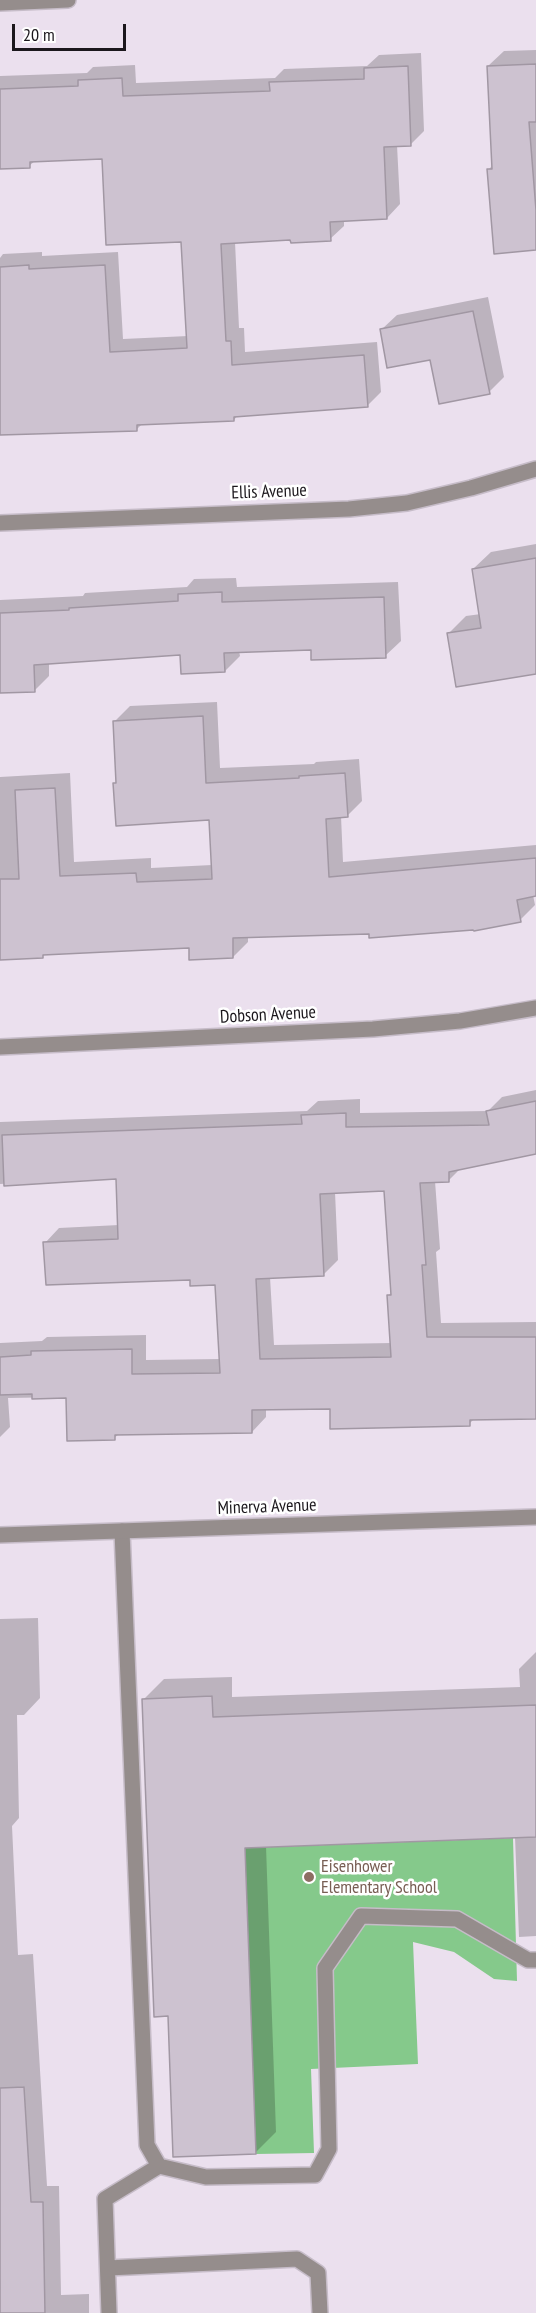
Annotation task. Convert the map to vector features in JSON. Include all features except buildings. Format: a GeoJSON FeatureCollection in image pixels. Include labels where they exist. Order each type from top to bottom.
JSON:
{"type":"FeatureCollection","features":[{"type":"Feature","properties":{"kind":"street"},"geometry":{"type":"LineString","coordinates":[[0,3],[68,0]]}},
{"type":"Feature","properties":{"kind":"street","name":"Ellis Avenue"},"geometry":{"type":"LineString","coordinates":[[0,523],[349,509],[407,503],[471,488],[536,469]]}},
{"type":"Feature","properties":{"kind":"street","name":"Dobson Avenue"},"geometry":{"type":"LineString","coordinates":[[0,1047],[372,1029],[460,1021],[536,1008]]}},
{"type":"Feature","properties":{"kind":"street","name":"Minerva Avenue"},"geometry":{"type":"LineString","coordinates":[[0,1535],[536,1517]]}},
{"type":"Feature","properties":{"kind":"street"},"geometry":{"type":"LineString","coordinates":[[122,1531],[147,2145],[159,2166]]}},
{"type":"Feature","properties":{"kind":"street"},"geometry":{"type":"LineString","coordinates":[[109,2313],[105,2199],[159,2166],[206,2177],[315,2175],[329,2149],[325,1968],[361,1916],[457,1920],[528,1960],[536,1960]]}},
{"type":"Feature","properties":{"kind":"street"},"geometry":{"type":"LineString","coordinates":[[108,2268],[297,2259],[318,2274],[320,2313]]}},
{"type":"Feature","properties":{"kind":"green space"},"geometry":{"type":"Polygon","coordinates":[[[513,1838],[517,1981],[494,1979],[454,1952],[413,1942],[418,2064],[311,2069],[314,2153],[256,2154],[245,1848],[513,1838]]]}},
{"type":"Feature","properties":{"kind":"place","name":"Eisenhower Elementary School"},"geometry":{"type":"Point","coordinates":[309,1877]}}]}
